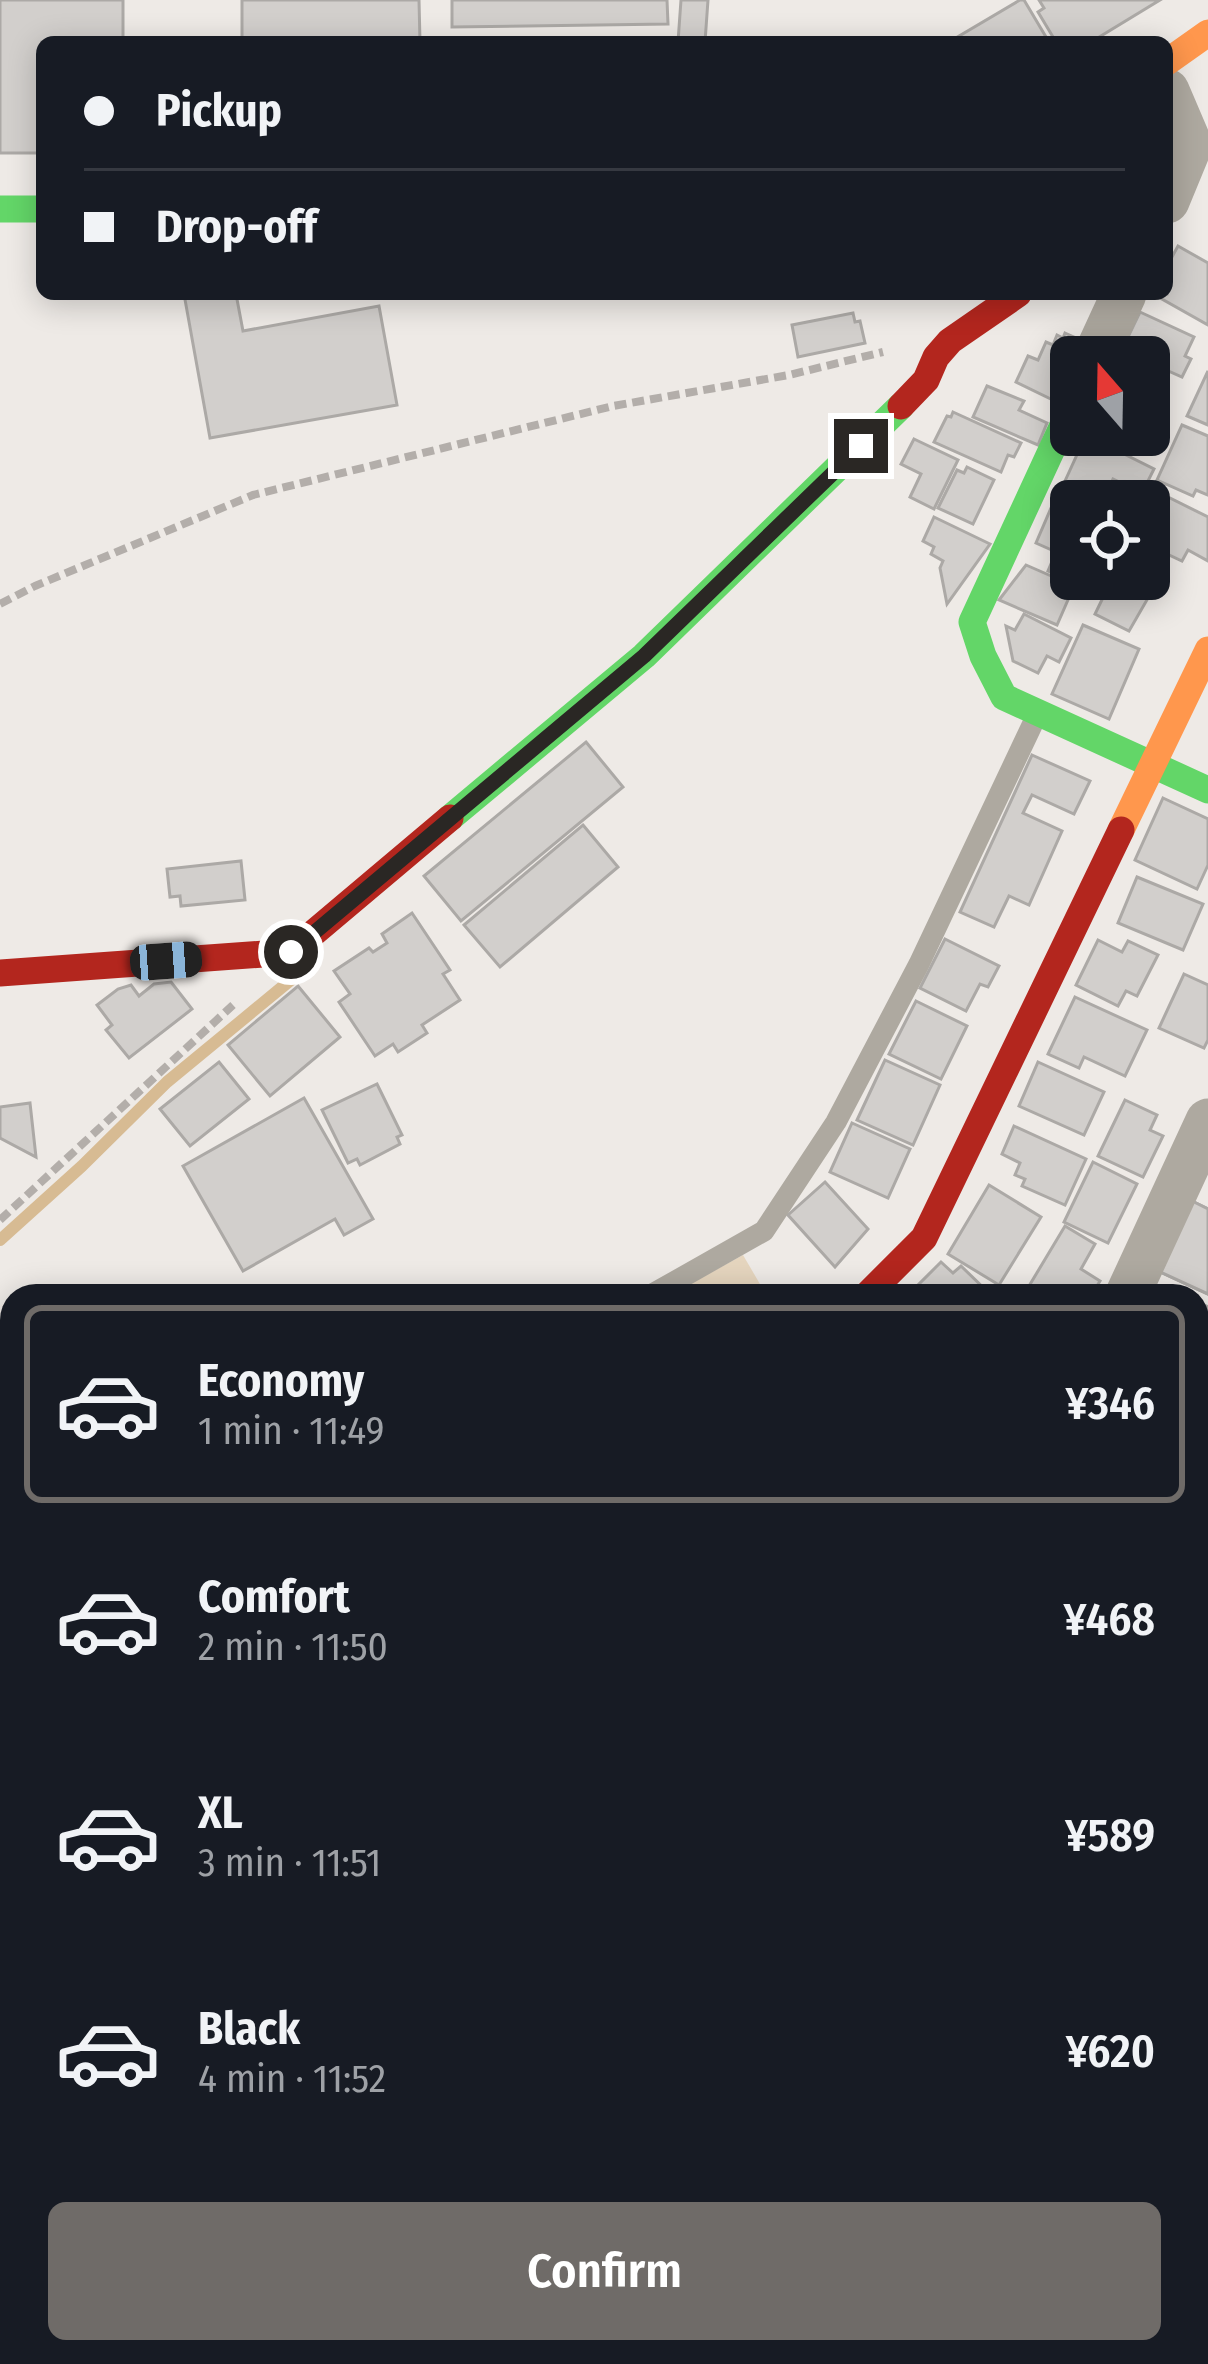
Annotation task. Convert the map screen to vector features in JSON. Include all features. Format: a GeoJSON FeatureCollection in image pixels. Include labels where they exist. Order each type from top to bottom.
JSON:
{"type":"FeatureCollection","features":[{"type":"Feature","properties":{"kind":"street"},"geometry":{"type":"LineString","coordinates":[[1173,58],[1208,33]]}},
{"type":"Feature","properties":{"kind":"street"},"geometry":{"type":"LineString","coordinates":[[1173,105],[1190,145],[1179,187]]}},
{"type":"Feature","properties":{"kind":"street"},"geometry":{"type":"LineString","coordinates":[[0,209],[36,209]]}},
{"type":"Feature","properties":{"kind":"street"},"geometry":{"type":"LineString","coordinates":[[0,973],[291,952],[644,656],[887,421],[926,380],[950,341],[1009,300]]}},
{"type":"Feature","properties":{"kind":"street"},"geometry":{"type":"LineString","coordinates":[[1105,336],[1121,300]]}},
{"type":"Feature","properties":{"kind":"street"},"geometry":{"type":"LineString","coordinates":[[1050,453],[972,622],[983,656],[1004,698],[1208,790]]}},
{"type":"Feature","properties":{"kind":"street"},"geometry":{"type":"LineString","coordinates":[[878,1284],[924,1238],[1208,650]]}},
{"type":"Feature","properties":{"kind":"street"},"geometry":{"type":"LineString","coordinates":[[1133,1284],[1204,1141]]}},
{"type":"Feature","properties":{"kind":"lane"},"geometry":{"type":"LineString","coordinates":[[670,1284],[764,1231],[847,1102],[919,964],[1037,713]]}},
{"type":"Feature","properties":{"kind":"path"},"geometry":{"type":"LineString","coordinates":[[0,604],[254,495],[613,406],[789,375],[920,343],[950,341]]}},
{"type":"Feature","properties":{"kind":"path"},"geometry":{"type":"LineString","coordinates":[[0,1220],[239,999]]}},
{"type":"Feature","properties":{"kind":"shaded area"},"geometry":{"type":"Polygon","coordinates":[[[743,1255],[760,1284],[690,1284],[743,1255]]]}},
{"type":"Feature","properties":{"kind":"building"},"geometry":{"type":"Polygon","coordinates":[[[0,0],[123,0],[123,36],[36,36],[36,153],[0,153],[0,0]]]}},
{"type":"Feature","properties":{"kind":"building"},"geometry":{"type":"Polygon","coordinates":[[[242,0],[419,0],[420,36],[242,36],[242,0]]]}},
{"type":"Feature","properties":{"kind":"building"},"geometry":{"type":"Polygon","coordinates":[[[452,0],[667,0],[668,24],[452,27],[452,0]]]}},
{"type":"Feature","properties":{"kind":"building"},"geometry":{"type":"Polygon","coordinates":[[[681,0],[708,0],[705,36],[678,36],[681,0]]]}},
{"type":"Feature","properties":{"kind":"building"},"geometry":{"type":"Polygon","coordinates":[[[1024,0],[1045,36],[959,36],[1024,0]]]}},
{"type":"Feature","properties":{"kind":"building"},"geometry":{"type":"Polygon","coordinates":[[[1039,0],[1160,0],[1101,36],[1052,36],[1038,12],[1044,8],[1039,0]]]}},
{"type":"Feature","properties":{"kind":"building"},"geometry":{"type":"Polygon","coordinates":[[[1178,246],[1208,263],[1208,325],[1164,300],[1173,300],[1173,255],[1178,246]]]}},
{"type":"Feature","properties":{"kind":"building"},"geometry":{"type":"Polygon","coordinates":[[[185,300],[237,300],[243,331],[379,306],[397,405],[210,438],[185,300]]]}},
{"type":"Feature","properties":{"kind":"building"},"geometry":{"type":"Polygon","coordinates":[[[1140,312],[1194,337],[1182,377],[1170,372],[1170,336],[1128,336],[1140,312]]]}},
{"type":"Feature","properties":{"kind":"building"},"geometry":{"type":"Polygon","coordinates":[[[853,313],[865,343],[798,357],[792,325],[853,313]]]}},
{"type":"Feature","properties":{"kind":"building"},"geometry":{"type":"Polygon","coordinates":[[[1046,342],[1050,344],[1050,399],[1016,382],[1028,356],[1038,360],[1046,342]]]}},
{"type":"Feature","properties":{"kind":"building"},"geometry":{"type":"Polygon","coordinates":[[[1208,371],[1208,425],[1187,416],[1208,371]]]}},
{"type":"Feature","properties":{"kind":"building"},"geometry":{"type":"Polygon","coordinates":[[[987,386],[1024,401],[1019,410],[1047,423],[1038,445],[973,417],[987,386]]]}},
{"type":"Feature","properties":{"kind":"building"},"geometry":{"type":"Polygon","coordinates":[[[953,412],[1021,443],[1014,457],[1008,455],[1001,472],[934,442],[953,412]]]}},
{"type":"Feature","properties":{"kind":"building"},"geometry":{"type":"Polygon","coordinates":[[[1182,425],[1208,436],[1208,495],[1196,490],[1193,496],[1170,486],[1170,480],[1157,480],[1182,425]]]}},
{"type":"Feature","properties":{"kind":"building"},"geometry":{"type":"Polygon","coordinates":[[[914,439],[958,460],[934,509],[910,497],[921,474],[901,464],[914,439]]]}},
{"type":"Feature","properties":{"kind":"building"},"geometry":{"type":"Polygon","coordinates":[[[1076,456],[1128,456],[1154,469],[1148,480],[1065,480],[1076,456]]]}},
{"type":"Feature","properties":{"kind":"building"},"geometry":{"type":"Polygon","coordinates":[[[967,467],[994,480],[973,524],[938,508],[957,470],[964,473],[967,467]]]}},
{"type":"Feature","properties":{"kind":"building"},"geometry":{"type":"Polygon","coordinates":[[[1170,498],[1208,517],[1208,561],[1188,550],[1182,561],[1170,555],[1170,498]]]}},
{"type":"Feature","properties":{"kind":"building"},"geometry":{"type":"Polygon","coordinates":[[[1050,510],[1050,549],[1036,543],[1050,510]]]}},
{"type":"Feature","properties":{"kind":"building"},"geometry":{"type":"Polygon","coordinates":[[[934,517],[990,544],[947,604],[940,568],[943,561],[923,541],[934,517]]]}},
{"type":"Feature","properties":{"kind":"building"},"geometry":{"type":"Polygon","coordinates":[[[1026,565],[1050,576],[1050,600],[1068,600],[1057,625],[999,600],[1026,565]]]}},
{"type":"Feature","properties":{"kind":"building"},"geometry":{"type":"Polygon","coordinates":[[[1102,600],[1147,600],[1129,631],[1095,614],[1102,600]]]}},
{"type":"Feature","properties":{"kind":"building"},"geometry":{"type":"Polygon","coordinates":[[[1024,614],[1071,638],[1059,662],[1047,656],[1038,673],[1013,661],[1006,626],[1015,630],[1024,614]]]}},
{"type":"Feature","properties":{"kind":"building"},"geometry":{"type":"Polygon","coordinates":[[[1083,625],[1139,649],[1109,719],[1052,694],[1083,625]]]}},
{"type":"Feature","properties":{"kind":"building"},"geometry":{"type":"Polygon","coordinates":[[[586,742],[623,787],[461,921],[424,876],[586,742]]]}},
{"type":"Feature","properties":{"kind":"building"},"geometry":{"type":"Polygon","coordinates":[[[1032,755],[1090,781],[1074,814],[1032,795],[1023,813],[1062,831],[1029,905],[1009,896],[994,927],[960,912],[1032,755]]]}},
{"type":"Feature","properties":{"kind":"building"},"geometry":{"type":"Polygon","coordinates":[[[1163,798],[1208,819],[1208,865],[1197,889],[1135,860],[1163,798]]]}},
{"type":"Feature","properties":{"kind":"building"},"geometry":{"type":"Polygon","coordinates":[[[583,825],[618,867],[500,967],[464,925],[583,825]]]}},
{"type":"Feature","properties":{"kind":"building"},"geometry":{"type":"Polygon","coordinates":[[[241,861],[245,900],[181,906],[180,896],[170,897],[167,869],[241,861]]]}},
{"type":"Feature","properties":{"kind":"building"},"geometry":{"type":"Polygon","coordinates":[[[1137,877],[1203,904],[1183,950],[1118,923],[1137,877]]]}},
{"type":"Feature","properties":{"kind":"building"},"geometry":{"type":"Polygon","coordinates":[[[412,913],[450,970],[443,974],[460,1000],[422,1025],[427,1033],[398,1052],[393,1044],[375,1056],[339,1002],[350,994],[334,971],[369,948],[373,952],[387,943],[382,934],[412,913]]]}},
{"type":"Feature","properties":{"kind":"building"},"geometry":{"type":"Polygon","coordinates":[[[945,939],[999,966],[988,987],[980,984],[966,1011],[920,988],[945,939]]]}},
{"type":"Feature","properties":{"kind":"building"},"geometry":{"type":"Polygon","coordinates":[[[1098,940],[1122,952],[1128,941],[1158,955],[1137,996],[1126,991],[1118,1006],[1076,985],[1098,940]]]}},
{"type":"Feature","properties":{"kind":"building"},"geometry":{"type":"Polygon","coordinates":[[[1184,974],[1208,985],[1204,1048],[1159,1028],[1184,974]]]}},
{"type":"Feature","properties":{"kind":"building"},"geometry":{"type":"Polygon","coordinates":[[[171,982],[192,1009],[129,1058],[106,1030],[112,1025],[97,1005],[118,989],[131,985],[139,996],[154,984],[171,982]]]}},
{"type":"Feature","properties":{"kind":"building"},"geometry":{"type":"Polygon","coordinates":[[[298,986],[340,1037],[270,1096],[228,1045],[298,986]]]}},
{"type":"Feature","properties":{"kind":"building"},"geometry":{"type":"Polygon","coordinates":[[[1075,997],[1147,1030],[1125,1076],[1084,1057],[1079,1068],[1048,1054],[1075,997]]]}},
{"type":"Feature","properties":{"kind":"building"},"geometry":{"type":"Polygon","coordinates":[[[916,1001],[967,1026],[941,1079],[889,1054],[916,1001]]]}},
{"type":"Feature","properties":{"kind":"building"},"geometry":{"type":"Polygon","coordinates":[[[885,1060],[940,1085],[913,1145],[857,1120],[885,1060]]]}},
{"type":"Feature","properties":{"kind":"building"},"geometry":{"type":"Polygon","coordinates":[[[219,1062],[249,1099],[190,1146],[160,1109],[219,1062]]]}},
{"type":"Feature","properties":{"kind":"building"},"geometry":{"type":"Polygon","coordinates":[[[1038,1062],[1104,1092],[1084,1135],[1019,1106],[1038,1062]]]}},
{"type":"Feature","properties":{"kind":"building"},"geometry":{"type":"Polygon","coordinates":[[[377,1084],[402,1135],[397,1137],[400,1144],[360,1165],[357,1159],[348,1163],[322,1110],[377,1084]]]}},
{"type":"Feature","properties":{"kind":"building"},"geometry":{"type":"Polygon","coordinates":[[[304,1098],[373,1219],[344,1235],[335,1219],[243,1271],[183,1166],[304,1098]]]}},
{"type":"Feature","properties":{"kind":"building"},"geometry":{"type":"Polygon","coordinates":[[[1125,1100],[1157,1115],[1150,1130],[1163,1136],[1143,1177],[1098,1156],[1125,1100]]]}},
{"type":"Feature","properties":{"kind":"building"},"geometry":{"type":"Polygon","coordinates":[[[30,1103],[36,1157],[0,1138],[0,1107],[30,1103]]]}},
{"type":"Feature","properties":{"kind":"building"},"geometry":{"type":"Polygon","coordinates":[[[852,1123],[910,1149],[888,1198],[830,1172],[852,1123]]]}},
{"type":"Feature","properties":{"kind":"building"},"geometry":{"type":"Polygon","coordinates":[[[1014,1126],[1086,1159],[1065,1205],[1022,1186],[1025,1179],[1015,1175],[1020,1163],[1002,1154],[1014,1126]]]}},
{"type":"Feature","properties":{"kind":"building"},"geometry":{"type":"Polygon","coordinates":[[[1093,1162],[1137,1184],[1108,1243],[1064,1222],[1093,1162]]]}},
{"type":"Feature","properties":{"kind":"building"},"geometry":{"type":"Polygon","coordinates":[[[825,1182],[868,1229],[835,1267],[788,1215],[825,1182]]]}},
{"type":"Feature","properties":{"kind":"building"},"geometry":{"type":"Polygon","coordinates":[[[989,1185],[1041,1217],[1000,1284],[948,1254],[989,1185]]]}},
{"type":"Feature","properties":{"kind":"building"},"geometry":{"type":"Polygon","coordinates":[[[1190,1200],[1208,1209],[1208,1284],[1186,1284],[1156,1270],[1190,1200]]]}},
{"type":"Feature","properties":{"kind":"building"},"geometry":{"type":"Polygon","coordinates":[[[1190,1200],[1208,1209],[1208,1284],[1186,1284],[1156,1270],[1190,1200]]]}},
{"type":"Feature","properties":{"kind":"building"},"geometry":{"type":"Polygon","coordinates":[[[1065,1226],[1095,1244],[1081,1269],[1098,1284],[1030,1284],[1065,1226]]]}},
{"type":"Feature","properties":{"kind":"building"},"geometry":{"type":"Polygon","coordinates":[[[941,1262],[953,1273],[961,1266],[980,1284],[919,1284],[941,1262]]]}},
{"type":"Feature","properties":{"kind":"waterway"},"geometry":{"type":"LineString","coordinates":[[0,1240],[167,1082],[298,974]]}},
{"type":"Feature","properties":{"kind":"traffic: fast"},"geometry":{"type":"LineString","coordinates":[[0,209],[36,209]]}},
{"type":"Feature","properties":{"kind":"traffic: fast"},"geometry":{"type":"LineString","coordinates":[[450,818],[644,656],[901,406]]}},
{"type":"Feature","properties":{"kind":"traffic: fast"},"geometry":{"type":"LineString","coordinates":[[1050,453],[972,622],[983,656],[1004,697],[1208,790]]}},
{"type":"Feature","properties":{"kind":"traffic: slow"},"geometry":{"type":"LineString","coordinates":[[1173,58],[1208,33]]}},
{"type":"Feature","properties":{"kind":"traffic: slow"},"geometry":{"type":"LineString","coordinates":[[1121,830],[1208,650]]}},
{"type":"Feature","properties":{"kind":"traffic: jam"},"geometry":{"type":"LineString","coordinates":[[901,406],[926,380],[950,341],[1009,300]]}},
{"type":"Feature","properties":{"kind":"traffic: jam"},"geometry":{"type":"LineString","coordinates":[[0,973],[291,952],[450,818]]}},
{"type":"Feature","properties":{"kind":"traffic: jam"},"geometry":{"type":"LineString","coordinates":[[878,1284],[924,1238],[1121,830]]}},
{"type":"Feature","properties":{"kind":"route"},"geometry":{"type":"LineString","coordinates":[[291,952],[644,656],[861,446]]}}]}
